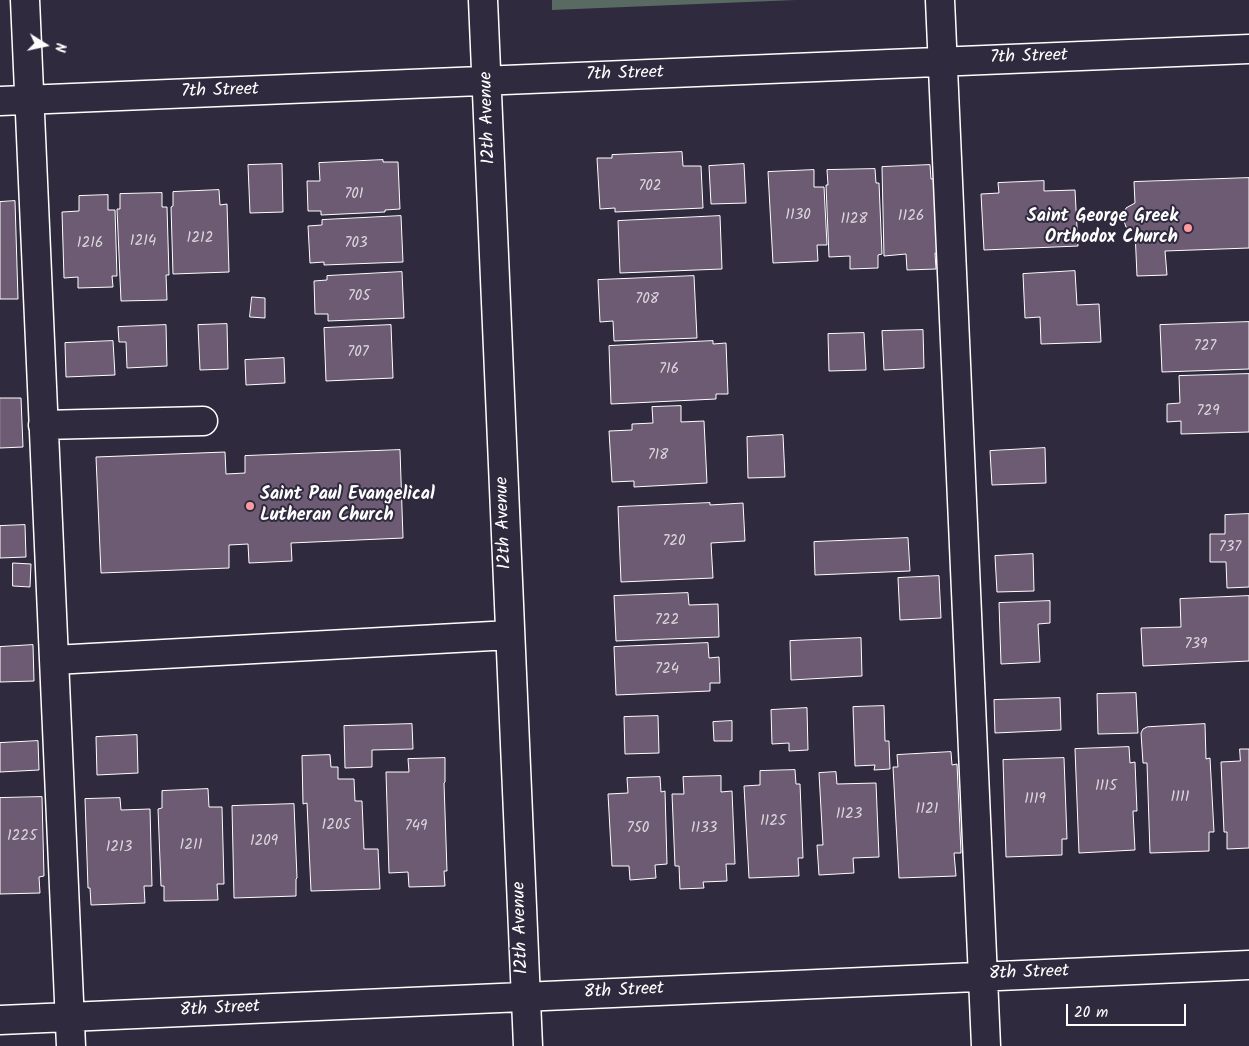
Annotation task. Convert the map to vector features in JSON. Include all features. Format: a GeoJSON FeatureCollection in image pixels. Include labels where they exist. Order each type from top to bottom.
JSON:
{"type":"FeatureCollection","features":[{"type":"Feature","properties":{"kind":"street"},"geometry":{"type":"LineString","coordinates":[[24,0],[71,1046]]}},
{"type":"Feature","properties":{"kind":"street","name":"12th Avenue"},"geometry":{"type":"LineString","coordinates":[[483,0],[528,1046]]}},
{"type":"Feature","properties":{"kind":"street"},"geometry":{"type":"LineString","coordinates":[[940,0],[986,1046]]}},
{"type":"Feature","properties":{"kind":"street","name":"7th Street"},"geometry":{"type":"LineString","coordinates":[[0,101],[1249,49]]}},
{"type":"Feature","properties":{"kind":"street"},"geometry":{"type":"LineString","coordinates":[[43,425],[203,421]]}},
{"type":"Feature","properties":{"kind":"street"},"geometry":{"type":"LineString","coordinates":[[54,660],[510,635]]}},
{"type":"Feature","properties":{"kind":"street","name":"8th Street"},"geometry":{"type":"LineString","coordinates":[[0,1020],[1249,965]]}},
{"type":"Feature","properties":{"kind":"green space"},"geometry":{"type":"Polygon","coordinates":[[[552,0],[796,0],[552,10],[552,0]]]}},
{"type":"Feature","properties":{"kind":"building"},"geometry":{"type":"Polygon","coordinates":[[[682,152],[683,166],[701,166],[703,208],[615,212],[615,208],[600,209],[597,158],[612,158],[612,155],[682,152]]]}},
{"type":"Feature","properties":{"kind":"building"},"geometry":{"type":"Polygon","coordinates":[[[383,160],[383,162],[398,162],[400,209],[385,210],[385,212],[321,215],[321,211],[308,211],[307,181],[320,181],[319,163],[383,160]]]}},
{"type":"Feature","properties":{"kind":"building"},"geometry":{"type":"Polygon","coordinates":[[[282,164],[283,212],[250,213],[248,165],[282,164]]]}},
{"type":"Feature","properties":{"kind":"building"},"geometry":{"type":"Polygon","coordinates":[[[744,164],[746,203],[711,204],[709,166],[744,164]]]}},
{"type":"Feature","properties":{"kind":"building"},"geometry":{"type":"Polygon","coordinates":[[[930,165],[931,179],[937,179],[941,253],[935,253],[936,269],[907,270],[906,254],[884,256],[882,167],[930,165]]]}},
{"type":"Feature","properties":{"kind":"building"},"geometry":{"type":"Polygon","coordinates":[[[875,169],[876,183],[879,183],[882,254],[878,255],[878,268],[850,269],[850,256],[829,257],[827,170],[875,169]]]}},
{"type":"Feature","properties":{"kind":"building"},"geometry":{"type":"Polygon","coordinates":[[[814,170],[814,187],[824,187],[827,245],[817,245],[818,261],[773,263],[768,172],[814,170]]]}},
{"type":"Feature","properties":{"kind":"building","name":"Saint George Greek Orthodox Church"},"geometry":{"type":"Polygon","coordinates":[[[1249,178],[1249,248],[1165,251],[1167,275],[1137,276],[1135,231],[1126,227],[1123,218],[1126,208],[1135,203],[1134,182],[1249,178]]]}},
{"type":"Feature","properties":{"kind":"building"},"geometry":{"type":"Polygon","coordinates":[[[1044,181],[1044,191],[1075,190],[1078,246],[984,250],[981,194],[999,193],[998,183],[1044,181]]]}},
{"type":"Feature","properties":{"kind":"building"},"geometry":{"type":"Polygon","coordinates":[[[219,190],[220,205],[227,204],[229,272],[173,274],[171,207],[173,206],[173,192],[219,190]]]}},
{"type":"Feature","properties":{"kind":"building"},"geometry":{"type":"Polygon","coordinates":[[[162,193],[162,207],[167,207],[169,275],[166,275],[167,300],[121,301],[117,209],[120,209],[120,194],[162,193]]]}},
{"type":"Feature","properties":{"kind":"building"},"geometry":{"type":"Polygon","coordinates":[[[108,195],[108,210],[115,210],[117,276],[112,276],[113,287],[78,288],[78,277],[64,278],[62,212],[79,211],[79,196],[108,195]]]}},
{"type":"Feature","properties":{"kind":"building"},"geometry":{"type":"Polygon","coordinates":[[[15,201],[18,299],[0,299],[0,202],[15,201]]]}},
{"type":"Feature","properties":{"kind":"building"},"geometry":{"type":"Polygon","coordinates":[[[401,216],[403,262],[324,265],[324,262],[310,263],[308,226],[322,225],[322,220],[401,216]]]}},
{"type":"Feature","properties":{"kind":"building"},"geometry":{"type":"Polygon","coordinates":[[[720,216],[722,269],[620,273],[618,221],[720,216]]]}},
{"type":"Feature","properties":{"kind":"building"},"geometry":{"type":"Polygon","coordinates":[[[1075,271],[1077,305],[1099,304],[1101,342],[1041,344],[1040,317],[1025,318],[1023,274],[1075,271]]]}},
{"type":"Feature","properties":{"kind":"building"},"geometry":{"type":"Polygon","coordinates":[[[402,272],[404,318],[328,321],[328,314],[315,314],[314,281],[327,280],[327,276],[402,272]]]}},
{"type":"Feature","properties":{"kind":"building"},"geometry":{"type":"Polygon","coordinates":[[[694,276],[697,338],[614,341],[613,321],[600,322],[598,280],[694,276]]]}},
{"type":"Feature","properties":{"kind":"building"},"geometry":{"type":"Polygon","coordinates":[[[252,297],[265,298],[265,318],[250,317],[252,297]]]}},
{"type":"Feature","properties":{"kind":"building"},"geometry":{"type":"Polygon","coordinates":[[[1249,322],[1249,369],[1162,372],[1160,325],[1249,322]]]}},
{"type":"Feature","properties":{"kind":"building"},"geometry":{"type":"Polygon","coordinates":[[[227,324],[228,369],[200,370],[198,325],[227,324]]]}},
{"type":"Feature","properties":{"kind":"building"},"geometry":{"type":"Polygon","coordinates":[[[166,325],[167,366],[127,368],[126,342],[119,342],[118,327],[166,325]]]}},
{"type":"Feature","properties":{"kind":"building"},"geometry":{"type":"Polygon","coordinates":[[[391,325],[393,378],[326,381],[324,328],[391,325]]]}},
{"type":"Feature","properties":{"kind":"building"},"geometry":{"type":"Polygon","coordinates":[[[923,330],[924,368],[884,370],[882,331],[923,330]]]}},
{"type":"Feature","properties":{"kind":"building"},"geometry":{"type":"Polygon","coordinates":[[[864,333],[866,370],[829,371],[828,334],[864,333]]]}},
{"type":"Feature","properties":{"kind":"building"},"geometry":{"type":"Polygon","coordinates":[[[113,341],[115,375],[66,377],[65,343],[113,341]]]}},
{"type":"Feature","properties":{"kind":"building"},"geometry":{"type":"Polygon","coordinates":[[[713,341],[713,344],[726,343],[728,394],[716,394],[716,399],[611,404],[609,346],[713,341]]]}},
{"type":"Feature","properties":{"kind":"building"},"geometry":{"type":"Polygon","coordinates":[[[284,358],[285,383],[246,385],[245,360],[284,358]]]}},
{"type":"Feature","properties":{"kind":"building"},"geometry":{"type":"Polygon","coordinates":[[[1249,374],[1249,432],[1181,434],[1181,421],[1167,422],[1167,404],[1180,403],[1179,376],[1249,374]]]}},
{"type":"Feature","properties":{"kind":"building"},"geometry":{"type":"Polygon","coordinates":[[[0,398],[21,398],[23,447],[0,448],[0,398]]]}},
{"type":"Feature","properties":{"kind":"building"},"geometry":{"type":"Polygon","coordinates":[[[681,406],[681,422],[704,421],[707,483],[634,487],[634,481],[612,482],[609,431],[632,430],[632,424],[653,423],[652,407],[681,406]]]}},
{"type":"Feature","properties":{"kind":"building"},"geometry":{"type":"Polygon","coordinates":[[[783,435],[785,477],[748,478],[747,437],[783,435]]]}},
{"type":"Feature","properties":{"kind":"building"},"geometry":{"type":"Polygon","coordinates":[[[1045,448],[1046,483],[992,485],[990,451],[1045,448]]]}},
{"type":"Feature","properties":{"kind":"building","name":"Saint Paul Evangelical Lutheran Church"},"geometry":{"type":"Polygon","coordinates":[[[400,450],[403,538],[291,543],[292,561],[249,563],[248,544],[229,545],[229,568],[101,573],[96,457],[225,452],[226,474],[245,473],[245,456],[400,450]]]}},
{"type":"Feature","properties":{"kind":"building"},"geometry":{"type":"Polygon","coordinates":[[[710,503],[710,505],[743,503],[745,541],[711,543],[713,578],[621,582],[618,507],[710,503]]]}},
{"type":"Feature","properties":{"kind":"building"},"geometry":{"type":"Polygon","coordinates":[[[1249,514],[1249,587],[1227,588],[1226,562],[1210,562],[1210,534],[1225,534],[1225,515],[1249,514]]]}},
{"type":"Feature","properties":{"kind":"building"},"geometry":{"type":"Polygon","coordinates":[[[25,525],[26,557],[0,558],[0,526],[25,525]]]}},
{"type":"Feature","properties":{"kind":"building"},"geometry":{"type":"Polygon","coordinates":[[[908,538],[910,571],[815,575],[814,542],[908,538]]]}},
{"type":"Feature","properties":{"kind":"building"},"geometry":{"type":"Polygon","coordinates":[[[1033,554],[1034,591],[997,592],[995,556],[1033,554]]]}},
{"type":"Feature","properties":{"kind":"building"},"geometry":{"type":"Polygon","coordinates":[[[13,563],[31,564],[30,587],[13,586],[13,563]]]}},
{"type":"Feature","properties":{"kind":"building"},"geometry":{"type":"Polygon","coordinates":[[[939,576],[941,618],[900,620],[898,578],[939,576]]]}},
{"type":"Feature","properties":{"kind":"building"},"geometry":{"type":"Polygon","coordinates":[[[688,593],[689,605],[718,604],[719,637],[616,641],[614,596],[688,593]]]}},
{"type":"Feature","properties":{"kind":"building"},"geometry":{"type":"Polygon","coordinates":[[[1249,596],[1249,661],[1143,666],[1141,628],[1181,627],[1180,599],[1249,596]]]}},
{"type":"Feature","properties":{"kind":"building"},"geometry":{"type":"Polygon","coordinates":[[[1050,601],[1050,623],[1038,624],[1040,662],[1001,664],[999,603],[1050,601]]]}},
{"type":"Feature","properties":{"kind":"building"},"geometry":{"type":"Polygon","coordinates":[[[861,638],[862,676],[791,680],[790,641],[861,638]]]}},
{"type":"Feature","properties":{"kind":"building"},"geometry":{"type":"Polygon","coordinates":[[[708,643],[709,658],[719,657],[720,683],[710,683],[710,691],[616,695],[614,647],[708,643]]]}},
{"type":"Feature","properties":{"kind":"building"},"geometry":{"type":"Polygon","coordinates":[[[33,645],[34,681],[0,682],[0,647],[33,645]]]}},
{"type":"Feature","properties":{"kind":"building"},"geometry":{"type":"Polygon","coordinates":[[[1136,693],[1138,733],[1098,734],[1097,694],[1136,693]]]}},
{"type":"Feature","properties":{"kind":"building"},"geometry":{"type":"Polygon","coordinates":[[[1060,698],[1061,730],[995,733],[994,700],[1060,698]]]}},
{"type":"Feature","properties":{"kind":"building"},"geometry":{"type":"Polygon","coordinates":[[[884,706],[885,741],[889,741],[890,769],[874,770],[875,765],[855,766],[853,707],[884,706]]]}},
{"type":"Feature","properties":{"kind":"building"},"geometry":{"type":"Polygon","coordinates":[[[807,708],[808,750],[789,751],[789,743],[772,744],[771,710],[807,708]]]}},
{"type":"Feature","properties":{"kind":"building"},"geometry":{"type":"Polygon","coordinates":[[[658,716],[659,753],[625,754],[624,717],[658,716]]]}},
{"type":"Feature","properties":{"kind":"building"},"geometry":{"type":"Polygon","coordinates":[[[732,721],[732,741],[714,741],[713,722],[732,721]]]}},
{"type":"Feature","properties":{"kind":"building"},"geometry":{"type":"Polygon","coordinates":[[[412,724],[413,749],[372,750],[372,767],[345,768],[344,726],[412,724]]]}},
{"type":"Feature","properties":{"kind":"building"},"geometry":{"type":"Polygon","coordinates":[[[1205,724],[1206,759],[1210,758],[1214,832],[1209,832],[1209,851],[1150,853],[1147,763],[1143,763],[1141,733],[1147,727],[1205,724]]]}},
{"type":"Feature","properties":{"kind":"building"},"geometry":{"type":"Polygon","coordinates":[[[137,735],[138,773],[97,775],[96,737],[137,735]]]}},
{"type":"Feature","properties":{"kind":"building"},"geometry":{"type":"Polygon","coordinates":[[[38,741],[39,770],[0,772],[0,743],[38,741]]]}},
{"type":"Feature","properties":{"kind":"building"},"geometry":{"type":"Polygon","coordinates":[[[1129,747],[1130,763],[1135,762],[1137,811],[1133,811],[1135,850],[1079,853],[1075,749],[1129,747]]]}},
{"type":"Feature","properties":{"kind":"building"},"geometry":{"type":"Polygon","coordinates":[[[1240,749],[1249,749],[1249,848],[1227,849],[1227,832],[1224,832],[1221,762],[1240,761],[1240,749]]]}},
{"type":"Feature","properties":{"kind":"building"},"geometry":{"type":"Polygon","coordinates":[[[951,752],[952,765],[957,764],[961,853],[954,853],[956,876],[899,878],[893,767],[898,767],[897,755],[951,752]]]}},
{"type":"Feature","properties":{"kind":"building"},"geometry":{"type":"Polygon","coordinates":[[[330,755],[331,767],[338,767],[338,779],[354,779],[355,801],[362,801],[364,849],[378,849],[380,889],[311,891],[307,803],[303,804],[302,756],[330,755]]]}},
{"type":"Feature","properties":{"kind":"building"},"geometry":{"type":"Polygon","coordinates":[[[445,758],[447,871],[444,871],[445,886],[409,887],[408,872],[389,873],[386,772],[409,772],[408,759],[445,758]]]}},
{"type":"Feature","properties":{"kind":"building"},"geometry":{"type":"Polygon","coordinates":[[[1064,758],[1067,839],[1062,839],[1062,855],[1006,857],[1003,760],[1064,758]]]}},
{"type":"Feature","properties":{"kind":"building"},"geometry":{"type":"Polygon","coordinates":[[[795,770],[796,784],[800,784],[803,858],[798,858],[799,876],[749,878],[744,786],[760,785],[760,771],[795,770]]]}},
{"type":"Feature","properties":{"kind":"building"},"geometry":{"type":"Polygon","coordinates":[[[836,772],[837,784],[876,783],[879,857],[853,858],[854,873],[819,875],[817,845],[823,845],[819,773],[836,772]]]}},
{"type":"Feature","properties":{"kind":"building"},"geometry":{"type":"Polygon","coordinates":[[[721,776],[721,792],[732,791],[735,864],[726,864],[727,881],[703,882],[704,888],[680,889],[679,866],[675,866],[672,794],[684,794],[683,777],[721,776]]]}},
{"type":"Feature","properties":{"kind":"building"},"geometry":{"type":"Polygon","coordinates":[[[660,777],[661,792],[665,791],[667,864],[655,865],[656,878],[630,880],[629,866],[612,866],[608,794],[628,793],[627,778],[660,777]]]}},
{"type":"Feature","properties":{"kind":"building"},"geometry":{"type":"Polygon","coordinates":[[[208,789],[209,807],[222,807],[224,884],[217,884],[218,900],[164,901],[164,886],[161,886],[158,809],[162,808],[162,791],[208,789]]]}},
{"type":"Feature","properties":{"kind":"building"},"geometry":{"type":"Polygon","coordinates":[[[42,797],[44,876],[39,877],[40,893],[0,894],[0,798],[42,797]]]}},
{"type":"Feature","properties":{"kind":"building"},"geometry":{"type":"Polygon","coordinates":[[[120,798],[121,810],[150,809],[152,886],[144,886],[145,903],[91,905],[90,888],[88,888],[85,799],[120,798]]]}},
{"type":"Feature","properties":{"kind":"building"},"geometry":{"type":"Polygon","coordinates":[[[294,804],[296,896],[234,898],[232,806],[294,804]]]}},
{"type":"Feature","properties":{"kind":"place","name":"Saint George Greek Orthodox Church"},"geometry":{"type":"Point","coordinates":[1188,228]}},
{"type":"Feature","properties":{"kind":"place","name":"Saint Paul Evangelical Lutheran Church"},"geometry":{"type":"Point","coordinates":[250,506]}}]}
